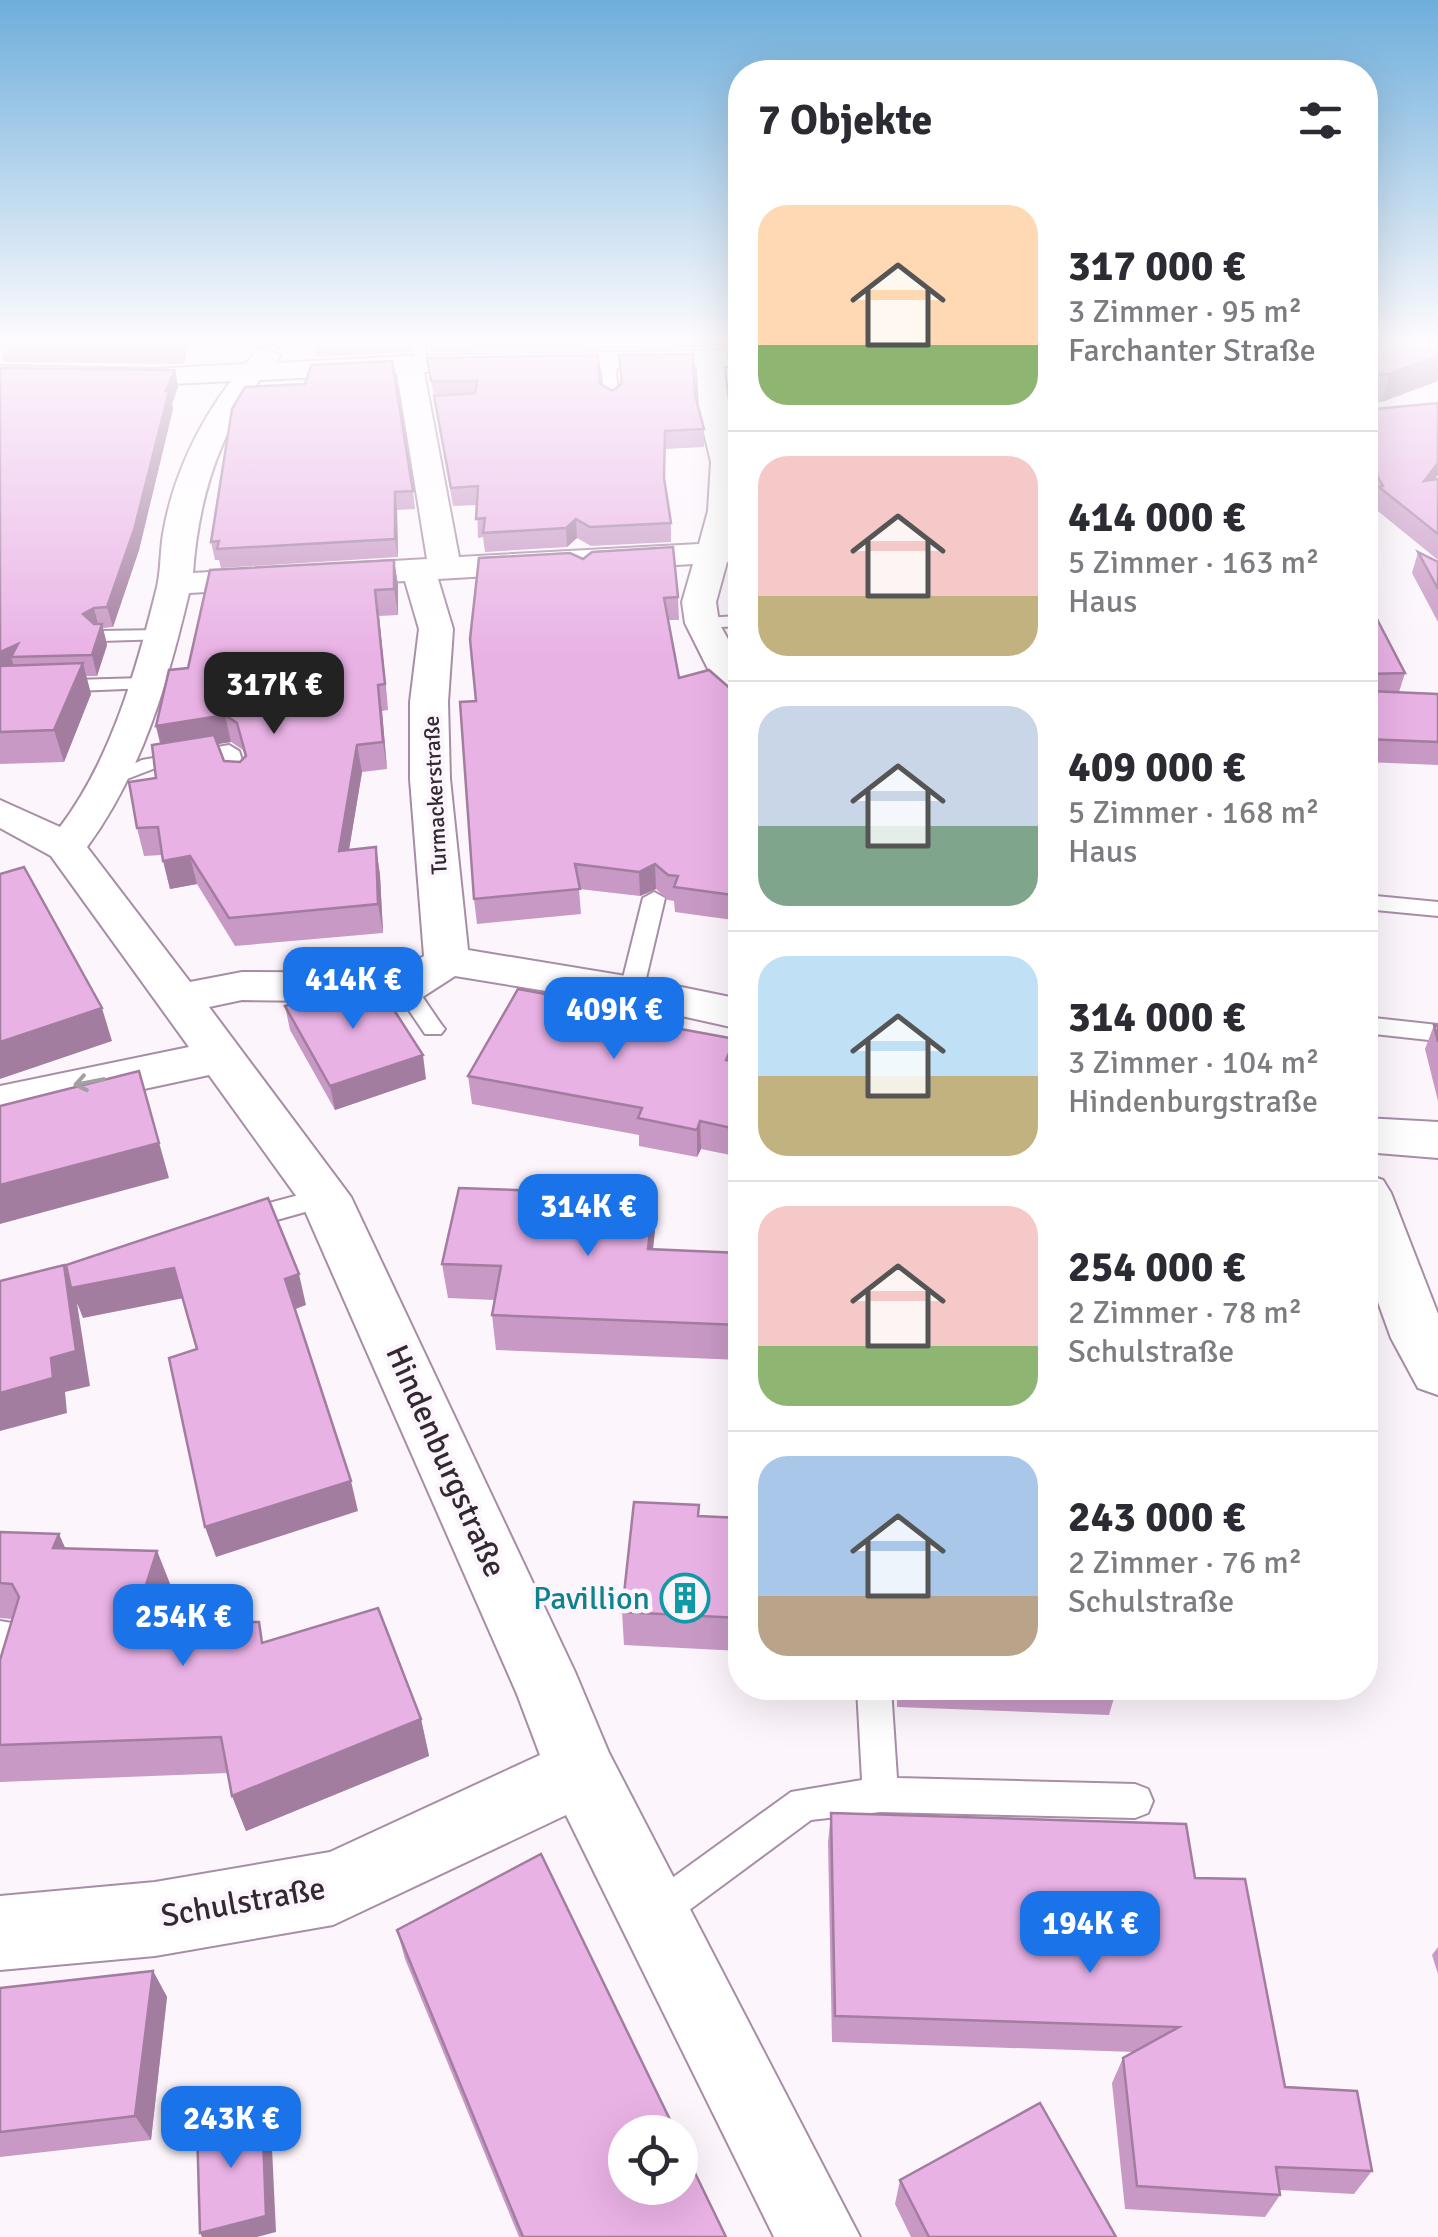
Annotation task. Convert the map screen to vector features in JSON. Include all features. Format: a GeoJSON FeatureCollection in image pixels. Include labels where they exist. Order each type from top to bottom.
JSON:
{"type":"FeatureCollection","features":[{"type":"Feature","properties":{"kind":"street"},"geometry":{"type":"LineString","coordinates":[[66,847],[85,825],[110,780],[144,684],[175,584],[180,528],[207,446]]}},
{"type":"Feature","properties":{"kind":"street","name":"Turmackerstraße"},"geometry":{"type":"LineString","coordinates":[[431,446],[433,570],[422,590],[436,629],[430,702],[430,779],[447,961]]}},
{"type":"Feature","properties":{"kind":"street"},"geometry":{"type":"LineString","coordinates":[[722,446],[726,462],[725,551],[698,602],[702,624],[728,672]]}},
{"type":"Feature","properties":{"kind":"street"},"geometry":{"type":"LineString","coordinates":[[175,584],[725,551]]}},
{"type":"Feature","properties":{"kind":"street","name":"Hindenburgstraße"},"geometry":{"type":"LineString","coordinates":[[0,812],[66,847],[325,1197],[581,1770],[818,2237]]}},
{"type":"Feature","properties":{"kind":"street"},"geometry":{"type":"LineString","coordinates":[[179,1000],[242,986],[405,988],[447,961],[632,991],[728,1011]]}},
{"type":"Feature","properties":{"kind":"street"},"geometry":{"type":"LineString","coordinates":[[0,1103],[219,1057]]}},
{"type":"Feature","properties":{"kind":"street"},"geometry":{"type":"LineString","coordinates":[[1378,1136],[1438,1140]]}},
{"type":"Feature","properties":{"kind":"street"},"geometry":{"type":"LineString","coordinates":[[1378,1229],[1419,1338],[1438,1372]]}},
{"type":"Feature","properties":{"kind":"street","name":"Schulstraße"},"geometry":{"type":"LineString","coordinates":[[0,1933],[155,1919],[334,1888],[488,1818],[581,1770]]}},
{"type":"Feature","properties":{"kind":"lane"},"geometry":{"type":"LineString","coordinates":[[702,624],[728,622]]}},
{"type":"Feature","properties":{"kind":"lane"},"geometry":{"type":"LineString","coordinates":[[101,636],[160,635]]}},
{"type":"Feature","properties":{"kind":"lane"},"geometry":{"type":"LineString","coordinates":[[0,688],[144,684]]}},
{"type":"Feature","properties":{"kind":"lane"},"geometry":{"type":"LineString","coordinates":[[110,780],[149,764],[229,751],[239,781]]}},
{"type":"Feature","properties":{"kind":"lane"},"geometry":{"type":"LineString","coordinates":[[618,1046],[654,898]]}},
{"type":"Feature","properties":{"kind":"lane"},"geometry":{"type":"LineString","coordinates":[[1378,903],[1438,909]]}},
{"type":"Feature","properties":{"kind":"lane"},"geometry":{"type":"LineString","coordinates":[[405,988],[433,1030]]}},
{"type":"Feature","properties":{"kind":"lane"},"geometry":{"type":"LineString","coordinates":[[1378,1026],[1438,1033]]}},
{"type":"Feature","properties":{"kind":"lane"},"geometry":{"type":"LineString","coordinates":[[210,1228],[325,1197]]}},
{"type":"Feature","properties":{"kind":"lane"},"geometry":{"type":"LineString","coordinates":[[0,1636],[18,1636],[0,1706]]}},
{"type":"Feature","properties":{"kind":"lane"},"geometry":{"type":"LineString","coordinates":[[875,1700],[880,1795]]}},
{"type":"Feature","properties":{"kind":"lane"},"geometry":{"type":"LineString","coordinates":[[653,1914],[804,1804],[880,1795],[1135,1801]]}},
{"type":"Feature","properties":{"kind":"building"},"geometry":{"type":"Polygon","coordinates":[[[0,446],[155,446],[134,530],[107,607],[83,614],[94,624],[102,624],[92,655],[11,657],[18,644],[0,652],[0,446]]]}},
{"type":"Feature","properties":{"kind":"building"},"geometry":{"type":"Polygon","coordinates":[[[226,446],[406,446],[413,491],[395,492],[395,539],[217,549],[219,541],[211,542],[226,446]]]}},
{"type":"Feature","properties":{"kind":"building"},"geometry":{"type":"Polygon","coordinates":[[[443,446],[665,446],[664,478],[671,523],[590,527],[576,519],[566,528],[483,533],[485,518],[476,519],[478,486],[451,488],[443,446]]]}},
{"type":"Feature","properties":{"kind":"building"},"geometry":{"type":"Polygon","coordinates":[[[1378,446],[1438,446],[1438,463],[1424,481],[1438,479],[1438,534],[1379,487],[1383,486],[1378,477],[1378,446]]]}},
{"type":"Feature","properties":{"kind":"building"},"geometry":{"type":"Polygon","coordinates":[[[673,547],[678,597],[664,598],[679,678],[709,670],[728,687],[728,894],[674,887],[678,876],[668,875],[655,864],[639,872],[575,864],[580,889],[474,899],[460,702],[476,701],[470,639],[479,558],[570,553],[583,559],[592,552],[673,547]]]}},
{"type":"Feature","properties":{"kind":"building"},"geometry":{"type":"Polygon","coordinates":[[[1418,552],[1438,562],[1438,589],[1418,552]]]}},
{"type":"Feature","properties":{"kind":"building"},"geometry":{"type":"Polygon","coordinates":[[[394,560],[394,589],[375,590],[385,684],[378,685],[383,742],[357,745],[339,851],[376,847],[378,904],[229,918],[190,856],[163,861],[158,827],[137,828],[129,782],[156,778],[152,745],[214,735],[224,761],[240,762],[246,756],[237,723],[225,715],[156,726],[169,670],[188,668],[210,570],[394,560]]]}},
{"type":"Feature","properties":{"kind":"building"},"geometry":{"type":"Polygon","coordinates":[[[1378,621],[1405,673],[1378,674],[1378,621]]]}},
{"type":"Feature","properties":{"kind":"building"},"geometry":{"type":"Polygon","coordinates":[[[83,663],[54,730],[0,732],[0,666],[83,663]]]}},
{"type":"Feature","properties":{"kind":"building"},"geometry":{"type":"Polygon","coordinates":[[[1378,691],[1438,694],[1438,742],[1378,740],[1378,691]]]}},
{"type":"Feature","properties":{"kind":"building"},"geometry":{"type":"Polygon","coordinates":[[[24,867],[102,1008],[0,1042],[0,874],[24,867]]]}},
{"type":"Feature","properties":{"kind":"building"},"geometry":{"type":"Polygon","coordinates":[[[363,982],[376,982],[423,1055],[330,1086],[285,1006],[363,982]]]}},
{"type":"Feature","properties":{"kind":"building"},"geometry":{"type":"Polygon","coordinates":[[[518,989],[600,1004],[595,1013],[602,1014],[602,1022],[614,1030],[632,1020],[728,1038],[728,1127],[700,1121],[697,1130],[638,1118],[642,1108],[468,1076],[518,989]]]}},
{"type":"Feature","properties":{"kind":"building"},"geometry":{"type":"Polygon","coordinates":[[[139,1071],[159,1143],[0,1185],[0,1106],[139,1071]]]}},
{"type":"Feature","properties":{"kind":"building"},"geometry":{"type":"Polygon","coordinates":[[[459,1188],[654,1195],[648,1249],[728,1252],[728,1325],[492,1315],[501,1266],[442,1264],[459,1188]]]}},
{"type":"Feature","properties":{"kind":"building"},"geometry":{"type":"Polygon","coordinates":[[[268,1198],[299,1274],[285,1279],[351,1481],[205,1527],[169,1358],[197,1349],[174,1268],[71,1288],[66,1265],[268,1198]]]}},
{"type":"Feature","properties":{"kind":"building"},"geometry":{"type":"Polygon","coordinates":[[[64,1265],[76,1351],[51,1358],[53,1378],[0,1393],[0,1281],[64,1265]]]}},
{"type":"Feature","properties":{"kind":"building","name":"Pavillion"},"geometry":{"type":"Polygon","coordinates":[[[634,1502],[699,1505],[698,1516],[728,1517],[728,1617],[622,1612],[634,1502]]]}},
{"type":"Feature","properties":{"kind":"building"},"geometry":{"type":"Polygon","coordinates":[[[0,1532],[59,1534],[53,1548],[157,1551],[134,1622],[259,1622],[262,1643],[378,1608],[421,1719],[232,1796],[221,1737],[0,1745],[0,1660],[19,1597],[12,1584],[0,1583],[0,1532]]]}},
{"type":"Feature","properties":{"kind":"building"},"geometry":{"type":"Polygon","coordinates":[[[831,1813],[1186,1824],[1195,1878],[1245,1879],[1285,2087],[1357,2091],[1372,2171],[1276,2167],[1280,2195],[1137,2186],[1123,2058],[1179,2027],[835,2016],[831,1813]]]}},
{"type":"Feature","properties":{"kind":"building"},"geometry":{"type":"Polygon","coordinates":[[[541,1854],[668,2115],[608,2115],[608,2205],[698,2205],[698,2179],[726,2237],[523,2237],[397,1930],[541,1854]]]}},
{"type":"Feature","properties":{"kind":"building"},"geometry":{"type":"Polygon","coordinates":[[[153,1971],[135,2116],[0,2132],[0,1988],[153,1971]]]}},
{"type":"Feature","properties":{"kind":"building"},"geometry":{"type":"Polygon","coordinates":[[[1040,2103],[1116,2237],[929,2237],[900,2180],[1040,2103]]]}},
{"type":"Feature","properties":{"kind":"building"},"geometry":{"type":"Polygon","coordinates":[[[262,2109],[266,2216],[200,2233],[197,2127],[262,2109]]]}},
{"type":"Feature","properties":{"kind":"place","name":"Pavillion"},"geometry":{"type":"Point","coordinates":[685,1598]}}]}
